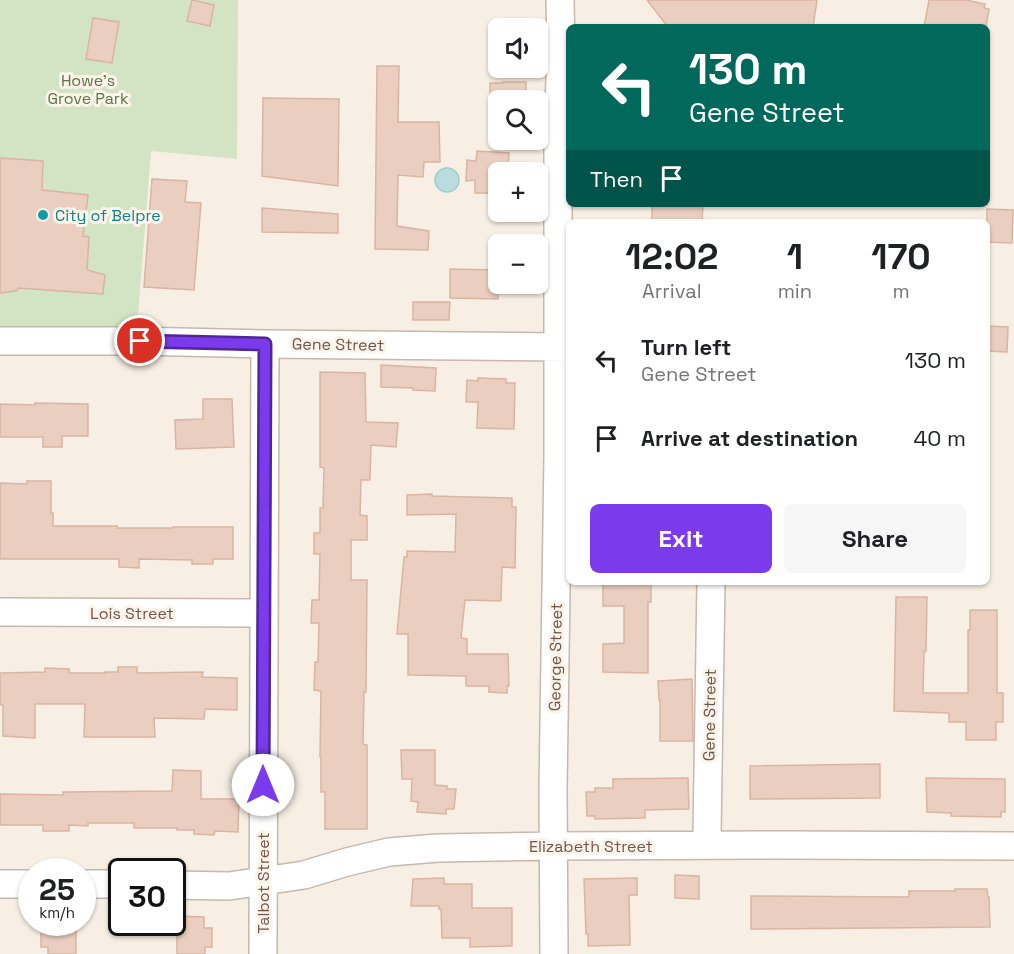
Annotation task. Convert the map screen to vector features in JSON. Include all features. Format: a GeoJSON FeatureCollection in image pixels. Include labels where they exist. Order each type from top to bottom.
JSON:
{"type":"FeatureCollection","features":[{"type":"Feature","properties":{"kind":"street","name":"George Street"},"geometry":{"type":"LineString","coordinates":[[554,954],[553,789],[558,457],[563,347],[558,130],[560,0]]}},
{"type":"Feature","properties":{"kind":"street","name":"Gene Street"},"geometry":{"type":"LineString","coordinates":[[0,341],[563,347]]}},
{"type":"Feature","properties":{"kind":"street","name":"Talbot Street"},"geometry":{"type":"LineString","coordinates":[[263,954],[265,344]]}},
{"type":"Feature","properties":{"kind":"street","name":"Gene Street"},"geometry":{"type":"LineString","coordinates":[[711,585],[706,834],[713,845]]}},
{"type":"Feature","properties":{"kind":"street","name":"Lois Street"},"geometry":{"type":"LineString","coordinates":[[0,612],[264,613]]}},
{"type":"Feature","properties":{"kind":"street","name":"Elizabeth Street"},"geometry":{"type":"LineString","coordinates":[[186,885],[229,886],[264,881],[304,875],[389,852],[438,848],[713,845],[1014,846]]}},
{"type":"Feature","properties":{"kind":"street"},"geometry":{"type":"LineString","coordinates":[[0,884],[18,884]]}},
{"type":"Feature","properties":{"kind":"green space","name":"Howe’s Grove Park"},"geometry":{"type":"Polygon","coordinates":[[[0,0],[238,0],[237,159],[151,151],[136,341],[0,341],[0,0]]]}},
{"type":"Feature","properties":{"kind":"water"},"geometry":{"type":"Polygon","coordinates":[[[447,168],[456,171],[459,180],[456,189],[447,192],[438,189],[435,180],[438,171],[447,168]]]}},
{"type":"Feature","properties":{"kind":"building"},"geometry":{"type":"Polygon","coordinates":[[[192,0],[214,5],[210,26],[187,21],[192,0]]]}},
{"type":"Feature","properties":{"kind":"building"},"geometry":{"type":"Polygon","coordinates":[[[647,0],[817,0],[813,24],[666,24],[647,0]]]}},
{"type":"Feature","properties":{"kind":"building"},"geometry":{"type":"Polygon","coordinates":[[[929,0],[966,0],[985,4],[984,8],[989,9],[986,24],[925,24],[929,0]]]}},
{"type":"Feature","properties":{"kind":"building"},"geometry":{"type":"Polygon","coordinates":[[[93,18],[119,22],[112,63],[86,59],[93,18]]]}},
{"type":"Feature","properties":{"kind":"building"},"geometry":{"type":"Polygon","coordinates":[[[377,66],[399,66],[398,122],[439,122],[440,162],[424,162],[423,177],[398,175],[397,226],[429,231],[428,250],[375,249],[377,66]]]}},
{"type":"Feature","properties":{"kind":"building"},"geometry":{"type":"Polygon","coordinates":[[[526,82],[526,90],[490,90],[490,83],[526,82]]]}},
{"type":"Feature","properties":{"kind":"building"},"geometry":{"type":"Polygon","coordinates":[[[263,98],[339,99],[338,186],[262,176],[263,98]]]}},
{"type":"Feature","properties":{"kind":"building"},"geometry":{"type":"Polygon","coordinates":[[[477,151],[509,153],[509,162],[488,162],[488,193],[475,193],[475,180],[466,181],[467,160],[476,161],[477,151]]]}},
{"type":"Feature","properties":{"kind":"building","name":"City of Belpre"},"geometry":{"type":"Polygon","coordinates":[[[0,158],[43,161],[42,190],[88,195],[83,236],[89,237],[87,270],[105,275],[103,294],[19,288],[16,291],[0,293],[0,158]]]}},
{"type":"Feature","properties":{"kind":"building"},"geometry":{"type":"Polygon","coordinates":[[[152,179],[187,181],[185,202],[201,203],[194,290],[144,287],[152,179]]]}},
{"type":"Feature","properties":{"kind":"building"},"geometry":{"type":"Polygon","coordinates":[[[652,207],[703,207],[702,219],[652,219],[652,207]]]}},
{"type":"Feature","properties":{"kind":"building"},"geometry":{"type":"Polygon","coordinates":[[[262,208],[338,214],[338,233],[262,232],[262,208]]]}},
{"type":"Feature","properties":{"kind":"building"},"geometry":{"type":"Polygon","coordinates":[[[987,209],[1013,210],[1012,243],[990,242],[990,219],[987,219],[987,209]]]}},
{"type":"Feature","properties":{"kind":"building"},"geometry":{"type":"Polygon","coordinates":[[[450,269],[488,270],[488,294],[498,294],[498,299],[450,298],[450,269]]]}},
{"type":"Feature","properties":{"kind":"building"},"geometry":{"type":"Polygon","coordinates":[[[413,302],[450,302],[449,320],[413,320],[413,302]]]}},
{"type":"Feature","properties":{"kind":"building"},"geometry":{"type":"Polygon","coordinates":[[[990,326],[1008,327],[1007,352],[990,351],[990,326]]]}},
{"type":"Feature","properties":{"kind":"building"},"geometry":{"type":"Polygon","coordinates":[[[381,365],[436,368],[435,391],[381,387],[381,365]]]}},
{"type":"Feature","properties":{"kind":"building"},"geometry":{"type":"Polygon","coordinates":[[[320,372],[365,373],[366,422],[398,423],[396,447],[371,445],[370,480],[361,480],[360,515],[367,516],[367,540],[351,540],[351,580],[367,580],[363,744],[367,745],[367,829],[325,829],[325,792],[321,792],[321,691],[314,690],[315,662],[318,662],[319,623],[311,623],[312,600],[319,600],[320,554],[314,554],[314,533],[320,533],[320,508],[323,508],[324,468],[320,467],[320,372]]]}},
{"type":"Feature","properties":{"kind":"building"},"geometry":{"type":"Polygon","coordinates":[[[478,378],[506,379],[506,383],[515,383],[514,429],[477,428],[478,402],[466,402],[467,380],[478,381],[478,378]]]}},
{"type":"Feature","properties":{"kind":"building"},"geometry":{"type":"Polygon","coordinates":[[[203,399],[232,399],[234,447],[176,449],[175,420],[203,419],[203,399]]]}},
{"type":"Feature","properties":{"kind":"building"},"geometry":{"type":"Polygon","coordinates":[[[35,403],[88,404],[88,436],[62,436],[62,447],[43,447],[43,437],[0,437],[0,404],[35,405],[35,403]]]}},
{"type":"Feature","properties":{"kind":"building"},"geometry":{"type":"Polygon","coordinates":[[[27,481],[51,481],[53,526],[233,527],[233,559],[213,559],[213,564],[192,564],[192,560],[139,559],[139,568],[119,567],[119,559],[0,559],[0,483],[27,484],[27,481]]]}},
{"type":"Feature","properties":{"kind":"building"},"geometry":{"type":"Polygon","coordinates":[[[432,494],[432,496],[512,498],[512,507],[516,507],[515,568],[502,567],[501,601],[465,600],[461,638],[467,639],[467,654],[508,654],[509,686],[507,686],[507,693],[489,692],[489,686],[466,686],[466,676],[408,675],[408,634],[397,634],[404,557],[407,557],[407,551],[455,552],[456,514],[407,515],[407,495],[432,494]]]}},
{"type":"Feature","properties":{"kind":"building"},"geometry":{"type":"Polygon","coordinates":[[[603,585],[651,585],[651,602],[648,602],[648,673],[603,672],[603,644],[624,643],[624,606],[603,606],[603,585]]]}},
{"type":"Feature","properties":{"kind":"building"},"geometry":{"type":"Polygon","coordinates":[[[896,597],[927,597],[923,693],[968,693],[970,610],[997,610],[997,693],[1003,693],[1003,722],[996,722],[996,740],[966,740],[966,722],[949,722],[949,713],[894,711],[896,597]]]}},
{"type":"Feature","properties":{"kind":"building"},"geometry":{"type":"Polygon","coordinates":[[[118,667],[137,667],[137,673],[203,672],[202,677],[237,678],[237,710],[205,709],[204,719],[154,718],[155,737],[84,737],[85,704],[35,704],[35,738],[3,736],[0,673],[45,672],[45,668],[69,669],[69,673],[105,673],[118,672],[118,667]]]}},
{"type":"Feature","properties":{"kind":"building"},"geometry":{"type":"Polygon","coordinates":[[[692,679],[693,741],[660,741],[658,681],[692,679]]]}},
{"type":"Feature","properties":{"kind":"building"},"geometry":{"type":"Polygon","coordinates":[[[401,750],[435,750],[435,785],[456,789],[454,809],[446,809],[446,814],[417,812],[418,802],[411,801],[412,779],[402,779],[401,750]]]}},
{"type":"Feature","properties":{"kind":"building"},"geometry":{"type":"Polygon","coordinates":[[[880,764],[880,798],[750,799],[750,766],[880,764]]]}},
{"type":"Feature","properties":{"kind":"building"},"geometry":{"type":"Polygon","coordinates":[[[173,770],[201,771],[201,799],[239,799],[238,832],[215,831],[214,835],[194,834],[194,830],[177,830],[177,828],[134,828],[134,823],[69,825],[69,831],[43,831],[43,825],[0,825],[0,794],[63,795],[63,792],[172,791],[173,770]]]}},
{"type":"Feature","properties":{"kind":"building"},"geometry":{"type":"Polygon","coordinates":[[[688,778],[689,809],[645,810],[645,818],[595,819],[595,816],[587,816],[586,792],[595,792],[595,788],[613,788],[613,779],[688,778]]]}},
{"type":"Feature","properties":{"kind":"building"},"geometry":{"type":"Polygon","coordinates":[[[926,778],[1005,779],[1005,812],[1001,812],[1001,817],[951,816],[951,813],[927,812],[926,778]]]}},
{"type":"Feature","properties":{"kind":"building"},"geometry":{"type":"Polygon","coordinates":[[[675,875],[699,876],[699,899],[675,898],[675,875]]]}},
{"type":"Feature","properties":{"kind":"building"},"geometry":{"type":"Polygon","coordinates":[[[444,878],[444,884],[472,884],[472,908],[512,908],[512,946],[470,947],[470,938],[442,938],[439,906],[411,906],[413,879],[444,878]]]}},
{"type":"Feature","properties":{"kind":"building"},"geometry":{"type":"Polygon","coordinates":[[[637,878],[637,895],[629,895],[630,945],[588,946],[584,879],[637,878]]]}},
{"type":"Feature","properties":{"kind":"building"},"geometry":{"type":"Polygon","coordinates":[[[955,889],[987,889],[990,927],[751,929],[751,896],[909,897],[909,891],[955,891],[955,889]]]}},
{"type":"Feature","properties":{"kind":"building"},"geometry":{"type":"Polygon","coordinates":[[[186,916],[204,917],[204,928],[212,928],[212,947],[205,947],[205,954],[177,954],[177,936],[186,936],[186,916]]]}},
{"type":"Feature","properties":{"kind":"building"},"geometry":{"type":"Polygon","coordinates":[[[41,936],[76,936],[76,954],[48,954],[48,947],[41,947],[41,936]]]}},
{"type":"Feature","properties":{"kind":"place","name":"City of Belpre"},"geometry":{"type":"Point","coordinates":[43,215]}},
{"type":"Feature","properties":{"kind":"route"},"geometry":{"type":"LineString","coordinates":[[140,341],[265,344],[263,785]]}}]}
